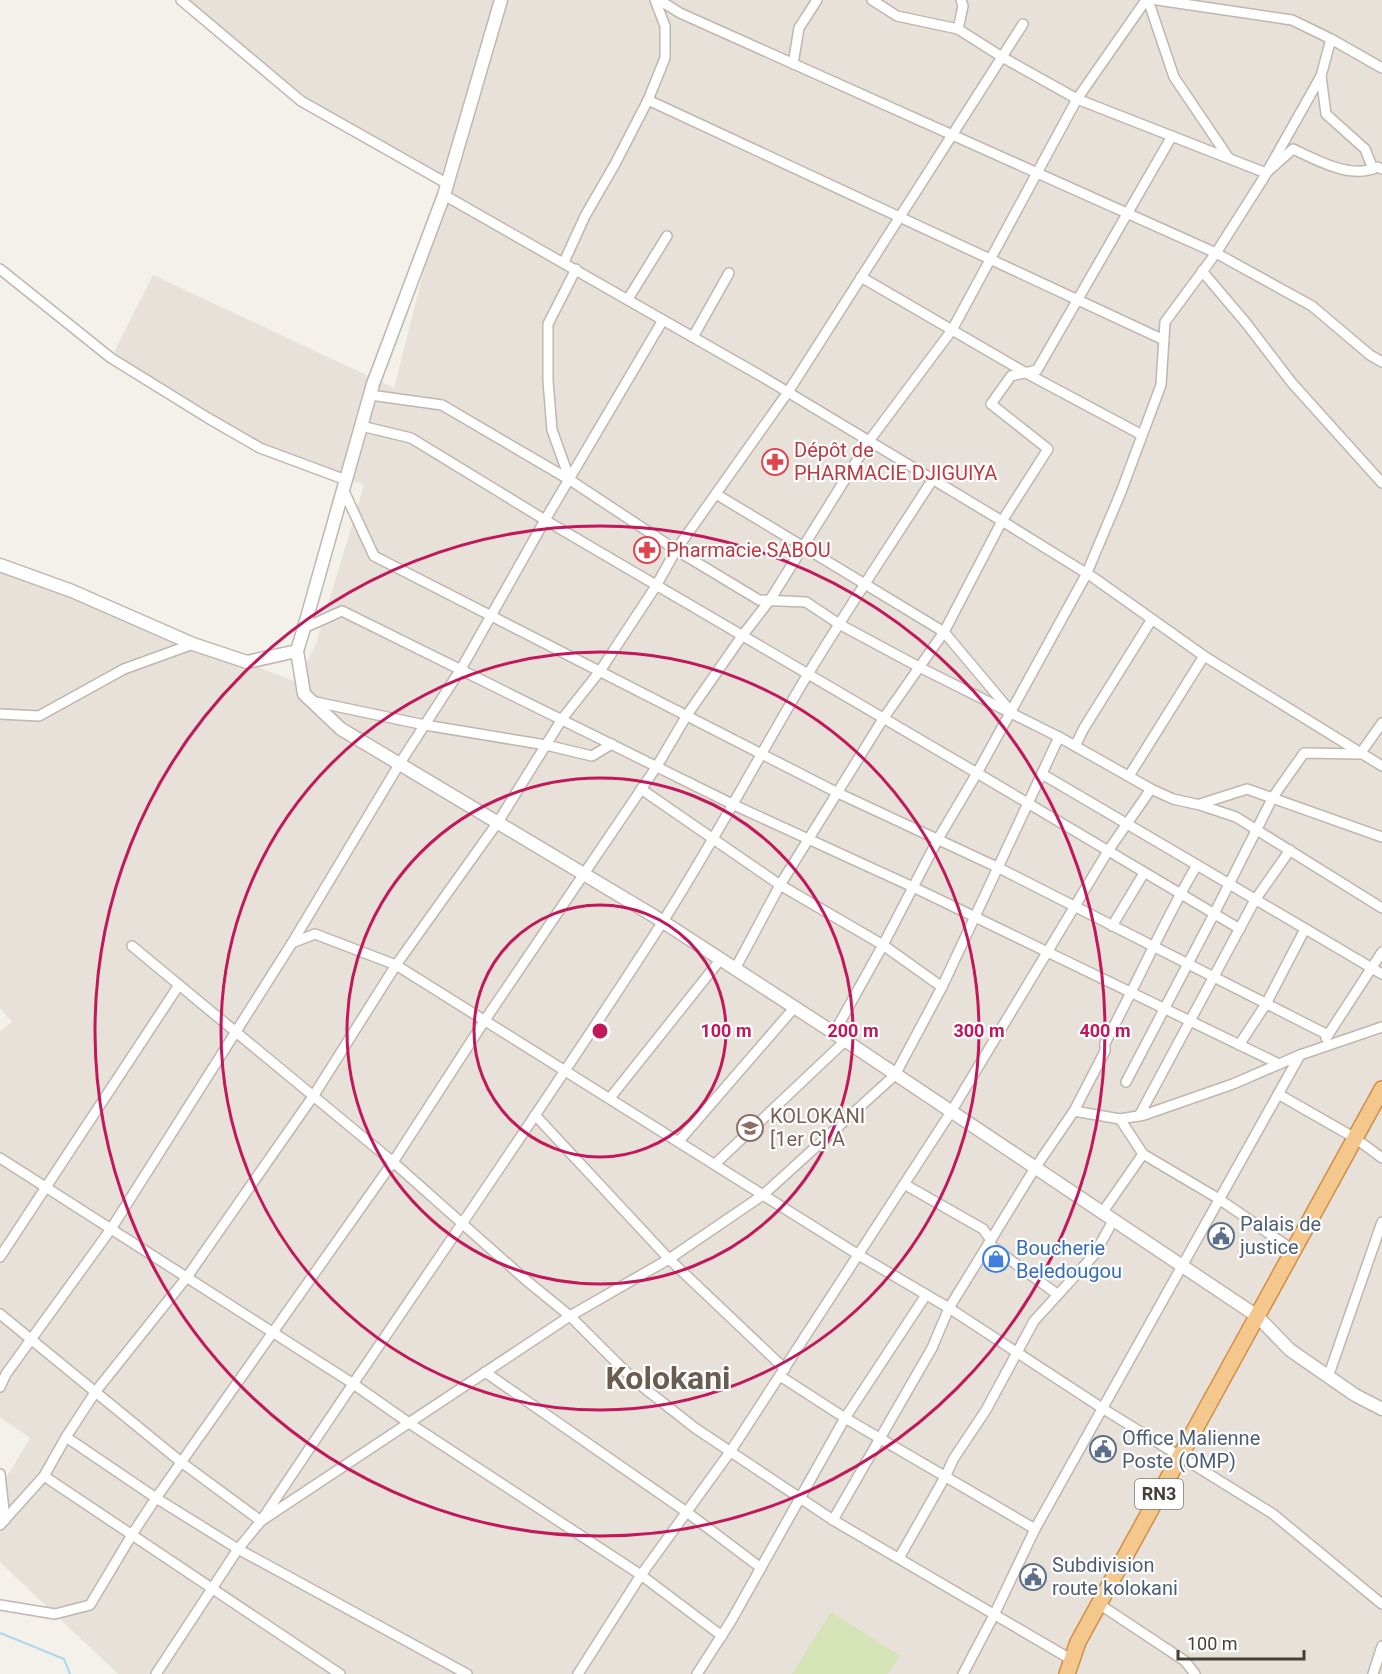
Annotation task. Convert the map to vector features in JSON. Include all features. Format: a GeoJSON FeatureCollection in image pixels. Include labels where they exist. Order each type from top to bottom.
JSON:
{"type":"FeatureCollection","features":[{"type":"Feature","properties":{"kind":"highway","name":"RN3"},"geometry":{"type":"LineString","coordinates":[[1070,1667],[1078,1642],[1382,1089]]}},
{"type":"Feature","properties":{"kind":"street"},"geometry":{"type":"LineString","coordinates":[[181,0],[301,101],[564,262],[788,392],[1002,521],[1094,578],[1204,656],[1382,766]]}},
{"type":"Feature","properties":{"kind":"street"},"geometry":{"type":"LineString","coordinates":[[501,0],[445,189],[370,394],[344,485],[297,651],[304,694],[341,729],[662,922],[834,1033],[844,1042],[1257,1316],[1290,1350],[1355,1395],[1382,1409]]}},
{"type":"Feature","properties":{"kind":"street"},"geometry":{"type":"LineString","coordinates":[[564,262],[585,216],[648,100],[665,58],[665,26],[657,0]]}},
{"type":"Feature","properties":{"kind":"street"},"geometry":{"type":"LineString","coordinates":[[657,0],[680,13],[1216,253],[1312,306],[1370,355],[1382,362]]}},
{"type":"Feature","properties":{"kind":"street"},"geometry":{"type":"LineString","coordinates":[[793,63],[799,28],[817,0]]}},
{"type":"Feature","properties":{"kind":"street"},"geometry":{"type":"LineString","coordinates":[[872,0],[897,16],[958,29],[1002,57],[1077,99],[1266,172]]}},
{"type":"Feature","properties":{"kind":"street"},"geometry":{"type":"LineString","coordinates":[[958,29],[963,6],[961,0]]}},
{"type":"Feature","properties":{"kind":"street"},"geometry":{"type":"LineString","coordinates":[[0,1605],[56,1614],[90,1605],[156,1498],[393,1162],[485,1020],[657,766],[687,715],[770,600],[868,441],[952,330],[1077,99],[1147,0]]}},
{"type":"Feature","properties":{"kind":"street"},"geometry":{"type":"LineString","coordinates":[[1147,0],[1174,77],[1229,158]]}},
{"type":"Feature","properties":{"kind":"street"},"geometry":{"type":"LineString","coordinates":[[1156,0],[1292,20],[1382,68]]}},
{"type":"Feature","properties":{"kind":"street"},"geometry":{"type":"LineString","coordinates":[[2,1522],[44,1476],[96,1391],[187,1277],[314,1095],[396,965],[498,822],[562,719],[600,671],[656,586],[676,550],[788,392],[1023,24]]}},
{"type":"Feature","properties":{"kind":"street"},"geometry":{"type":"LineString","coordinates":[[834,1033],[938,839],[1086,575],[1121,492],[1161,385],[1165,322],[1216,253],[1266,172],[1321,76],[1331,39]]}},
{"type":"Feature","properties":{"kind":"street"},"geometry":{"type":"LineString","coordinates":[[1266,172],[1293,149],[1344,170],[1377,169],[1365,149],[1326,114],[1321,76]]}},
{"type":"Feature","properties":{"kind":"street"},"geometry":{"type":"LineString","coordinates":[[648,100],[1164,339]]}},
{"type":"Feature","properties":{"kind":"street"},"geometry":{"type":"LineString","coordinates":[[735,969],[780,885],[808,839],[883,719],[944,632],[1002,521],[1048,448],[991,404],[1011,376],[1037,370],[1172,136]]}},
{"type":"Feature","properties":{"kind":"street"},"geometry":{"type":"LineString","coordinates":[[628,299],[667,236]]}},
{"type":"Feature","properties":{"kind":"street"},"geometry":{"type":"LineString","coordinates":[[0,269],[111,358],[260,448],[344,485],[374,556],[838,793],[999,868],[1328,1035]]}},
{"type":"Feature","properties":{"kind":"street"},"geometry":{"type":"LineString","coordinates":[[570,480],[552,430],[548,381],[548,324],[576,269]]}},
{"type":"Feature","properties":{"kind":"street"},"geometry":{"type":"LineString","coordinates":[[1202,272],[1292,382],[1382,483]]}},
{"type":"Feature","properties":{"kind":"street"},"geometry":{"type":"LineString","coordinates":[[693,337],[729,273]]}},
{"type":"Feature","properties":{"kind":"street"},"geometry":{"type":"LineString","coordinates":[[861,278],[1026,373],[1142,435]]}},
{"type":"Feature","properties":{"kind":"street"},"geometry":{"type":"LineString","coordinates":[[0,1387],[6,1374],[111,1228],[237,1032],[400,763],[461,669],[545,520],[663,320]]}},
{"type":"Feature","properties":{"kind":"street"},"geometry":{"type":"LineString","coordinates":[[370,394],[442,405],[570,480],[676,550],[759,600],[806,602],[839,624],[1059,737],[1151,789],[1173,799],[1236,817],[1382,908]]}},
{"type":"Feature","properties":{"kind":"street"},"geometry":{"type":"LineString","coordinates":[[361,426],[411,438],[656,586],[1240,929]]}},
{"type":"Feature","properties":{"kind":"street"},"geometry":{"type":"LineString","coordinates":[[156,1674],[238,1549],[261,1521],[352,1383],[567,1070],[714,838],[839,624],[933,479]]}},
{"type":"Feature","properties":{"kind":"street"},"geometry":{"type":"LineString","coordinates":[[716,494],[944,632],[1010,712]]}},
{"type":"Feature","properties":{"kind":"street"},"geometry":{"type":"LineString","coordinates":[[0,565],[72,591],[193,644],[247,662],[297,651]]}},
{"type":"Feature","properties":{"kind":"street"},"geometry":{"type":"LineString","coordinates":[[304,628],[342,610],[734,805],[913,887],[975,919],[1279,1064]]}},
{"type":"Feature","properties":{"kind":"street"},"geometry":{"type":"LineString","coordinates":[[1075,746],[1152,619]]}},
{"type":"Feature","properties":{"kind":"street"},"geometry":{"type":"LineString","coordinates":[[0,714],[39,716],[124,669],[193,644]]}},
{"type":"Feature","properties":{"kind":"street"},"geometry":{"type":"LineString","coordinates":[[1129,776],[1204,656]]}},
{"type":"Feature","properties":{"kind":"street"},"geometry":{"type":"LineString","coordinates":[[311,700],[592,756],[612,744]]}},
{"type":"Feature","properties":{"kind":"street"},"geometry":{"type":"LineString","coordinates":[[1360,754],[1382,723]]}},
{"type":"Feature","properties":{"kind":"street"},"geometry":{"type":"LineString","coordinates":[[261,1521],[570,1316],[669,1259],[763,1195],[895,1075],[975,919],[1059,737]]}},
{"type":"Feature","properties":{"kind":"street"},"geometry":{"type":"LineString","coordinates":[[1126,1082],[1273,797],[1304,753],[1360,754]]}},
{"type":"Feature","properties":{"kind":"street"},"geometry":{"type":"LineString","coordinates":[[1042,774],[1382,974]]}},
{"type":"Feature","properties":{"kind":"street"},"geometry":{"type":"LineString","coordinates":[[641,789],[780,885],[883,945],[942,987]]}},
{"type":"Feature","properties":{"kind":"street"},"geometry":{"type":"LineString","coordinates":[[578,1674],[641,1575],[730,1452],[951,1112],[1108,851],[1151,789]]}},
{"type":"Feature","properties":{"kind":"street"},"geometry":{"type":"LineString","coordinates":[[1200,805],[1247,789],[1382,837]]}},
{"type":"Feature","properties":{"kind":"street"},"geometry":{"type":"LineString","coordinates":[[1139,1116],[1256,900],[1290,850]]}},
{"type":"Feature","properties":{"kind":"street"},"geometry":{"type":"LineString","coordinates":[[833,1520],[932,1348],[949,1308],[1035,1168],[1074,1111],[1105,1051],[1105,1043],[1133,993],[1180,894],[1197,865]]}},
{"type":"Feature","properties":{"kind":"street"},"geometry":{"type":"LineString","coordinates":[[1112,926],[1144,873]]}},
{"type":"Feature","properties":{"kind":"street"},"geometry":{"type":"LineString","coordinates":[[1239,1045],[1266,1004],[1305,929]]}},
{"type":"Feature","properties":{"kind":"street"},"geometry":{"type":"LineString","coordinates":[[292,943],[315,934],[396,965],[858,1254],[949,1308],[1102,1408],[1273,1514],[1382,1604]]}},
{"type":"Feature","properties":{"kind":"street"},"geometry":{"type":"LineString","coordinates":[[132,946],[393,1162],[527,1281],[570,1316],[634,1380],[730,1452],[833,1520],[994,1615],[1070,1667]]}},
{"type":"Feature","properties":{"kind":"street"},"geometry":{"type":"LineString","coordinates":[[1318,1049],[1382,952]]}},
{"type":"Feature","properties":{"kind":"street"},"geometry":{"type":"LineString","coordinates":[[610,1098],[720,960]]}},
{"type":"Feature","properties":{"kind":"street"},"geometry":{"type":"LineString","coordinates":[[0,1257],[179,985]]}},
{"type":"Feature","properties":{"kind":"street"},"geometry":{"type":"LineString","coordinates":[[679,1141],[794,1008]]}},
{"type":"Feature","properties":{"kind":"street"},"geometry":{"type":"LineString","coordinates":[[1074,1111],[1120,1119],[1139,1116],[1233,1084],[1300,1055],[1382,1028]]}},
{"type":"Feature","properties":{"kind":"street"},"geometry":{"type":"LineString","coordinates":[[715,1164],[844,1042]]}},
{"type":"Feature","properties":{"kind":"street"},"geometry":{"type":"LineString","coordinates":[[963,1674],[1035,1528],[1300,1055]]}},
{"type":"Feature","properties":{"kind":"street"},"geometry":{"type":"LineString","coordinates":[[1278,1094],[1355,1137],[1382,1158]]}},
{"type":"Feature","properties":{"kind":"street"},"geometry":{"type":"LineString","coordinates":[[535,1115],[669,1259],[782,1372],[845,1418],[1035,1528]]}},
{"type":"Feature","properties":{"kind":"street"},"geometry":{"type":"LineString","coordinates":[[1120,1119],[1143,1154],[1219,1199],[1293,1250]]}},
{"type":"Feature","properties":{"kind":"street"},"geometry":{"type":"LineString","coordinates":[[1102,1213],[1143,1154]]}},
{"type":"Feature","properties":{"kind":"street"},"geometry":{"type":"LineString","coordinates":[[0,1158],[352,1383],[641,1575],[722,1636]]}},
{"type":"Feature","properties":{"kind":"street"},"geometry":{"type":"LineString","coordinates":[[904,1184],[983,1229],[991,1240],[990,1245],[1057,1294]]}},
{"type":"Feature","properties":{"kind":"street"},"geometry":{"type":"LineString","coordinates":[[899,1558],[954,1458],[986,1410],[1034,1322],[1094,1255],[1113,1221]]}},
{"type":"Feature","properties":{"kind":"street"},"geometry":{"type":"LineString","coordinates":[[1328,1377],[1381,1228]]}},
{"type":"Feature","properties":{"kind":"street"},"geometry":{"type":"LineString","coordinates":[[697,1674],[722,1636],[845,1418],[926,1295]]}},
{"type":"Feature","properties":{"kind":"street"},"geometry":{"type":"LineString","coordinates":[[0,1314],[181,1462],[261,1521]]}},
{"type":"Feature","properties":{"kind":"street"},"geometry":{"type":"LineString","coordinates":[[485,1372],[687,1513],[761,1568]]}},
{"type":"Feature","properties":{"kind":"street"},"geometry":{"type":"LineString","coordinates":[[66,1437],[156,1498],[238,1549],[467,1674]]}},
{"type":"Feature","properties":{"kind":"street"},"geometry":{"type":"LineString","coordinates":[[0,1474],[2,1522]]}},
{"type":"Feature","properties":{"kind":"street"},"geometry":{"type":"LineString","coordinates":[[44,1476],[133,1533],[340,1674]]}},
{"type":"Feature","properties":{"kind":"street"},"geometry":{"type":"LineString","coordinates":[[1099,1604],[1185,1661],[1195,1674]]}},
{"type":"Feature","properties":{"kind":"street"},"geometry":{"type":"LineString","coordinates":[[1373,1674],[1382,1646]]}},
{"type":"Feature","properties":{"kind":"shaded area"},"geometry":{"type":"Polygon","coordinates":[[[181,0],[1382,0],[1382,1674],[118,1674],[0,1562],[0,1488],[30,1438],[0,1417],[0,1031],[12,1022],[0,1008],[0,565],[296,682],[316,644],[364,485],[260,448],[111,358],[153,275],[394,388],[446,184],[301,101],[181,0]]]}},
{"type":"Feature","properties":{"kind":"green space"},"geometry":{"type":"Polygon","coordinates":[[[831,1612],[900,1656],[888,1674],[792,1674],[831,1612]]]}},
{"type":"Feature","properties":{"kind":"waterway"},"geometry":{"type":"LineString","coordinates":[[0,1633],[64,1659],[70,1674]]}},
{"type":"Feature","properties":{"kind":"place","name":"Dépôt de PHARMACIE DJIGUIYA"},"geometry":{"type":"Point","coordinates":[775,462]}},
{"type":"Feature","properties":{"kind":"place","name":"Pharmacie SABOU"},"geometry":{"type":"Point","coordinates":[647,550]}},
{"type":"Feature","properties":{"kind":"place","name":"KOLOKANI [1er C] A"},"geometry":{"type":"Point","coordinates":[750,1128]}},
{"type":"Feature","properties":{"kind":"place","name":"Palais de justice"},"geometry":{"type":"Point","coordinates":[1221,1236]}},
{"type":"Feature","properties":{"kind":"place","name":"Boucherie Beledougou"},"geometry":{"type":"Point","coordinates":[996,1259]}},
{"type":"Feature","properties":{"kind":"place","name":"Office Malienne Poste (OMP)"},"geometry":{"type":"Point","coordinates":[1103,1449]}},
{"type":"Feature","properties":{"kind":"place","name":"Subdivision route kolokani"},"geometry":{"type":"Point","coordinates":[1033,1577]}},
{"type":"Feature","properties":{"kind":"district","name":"Kolokani"},"geometry":{"type":"Point","coordinates":[668,1378]}}]}
